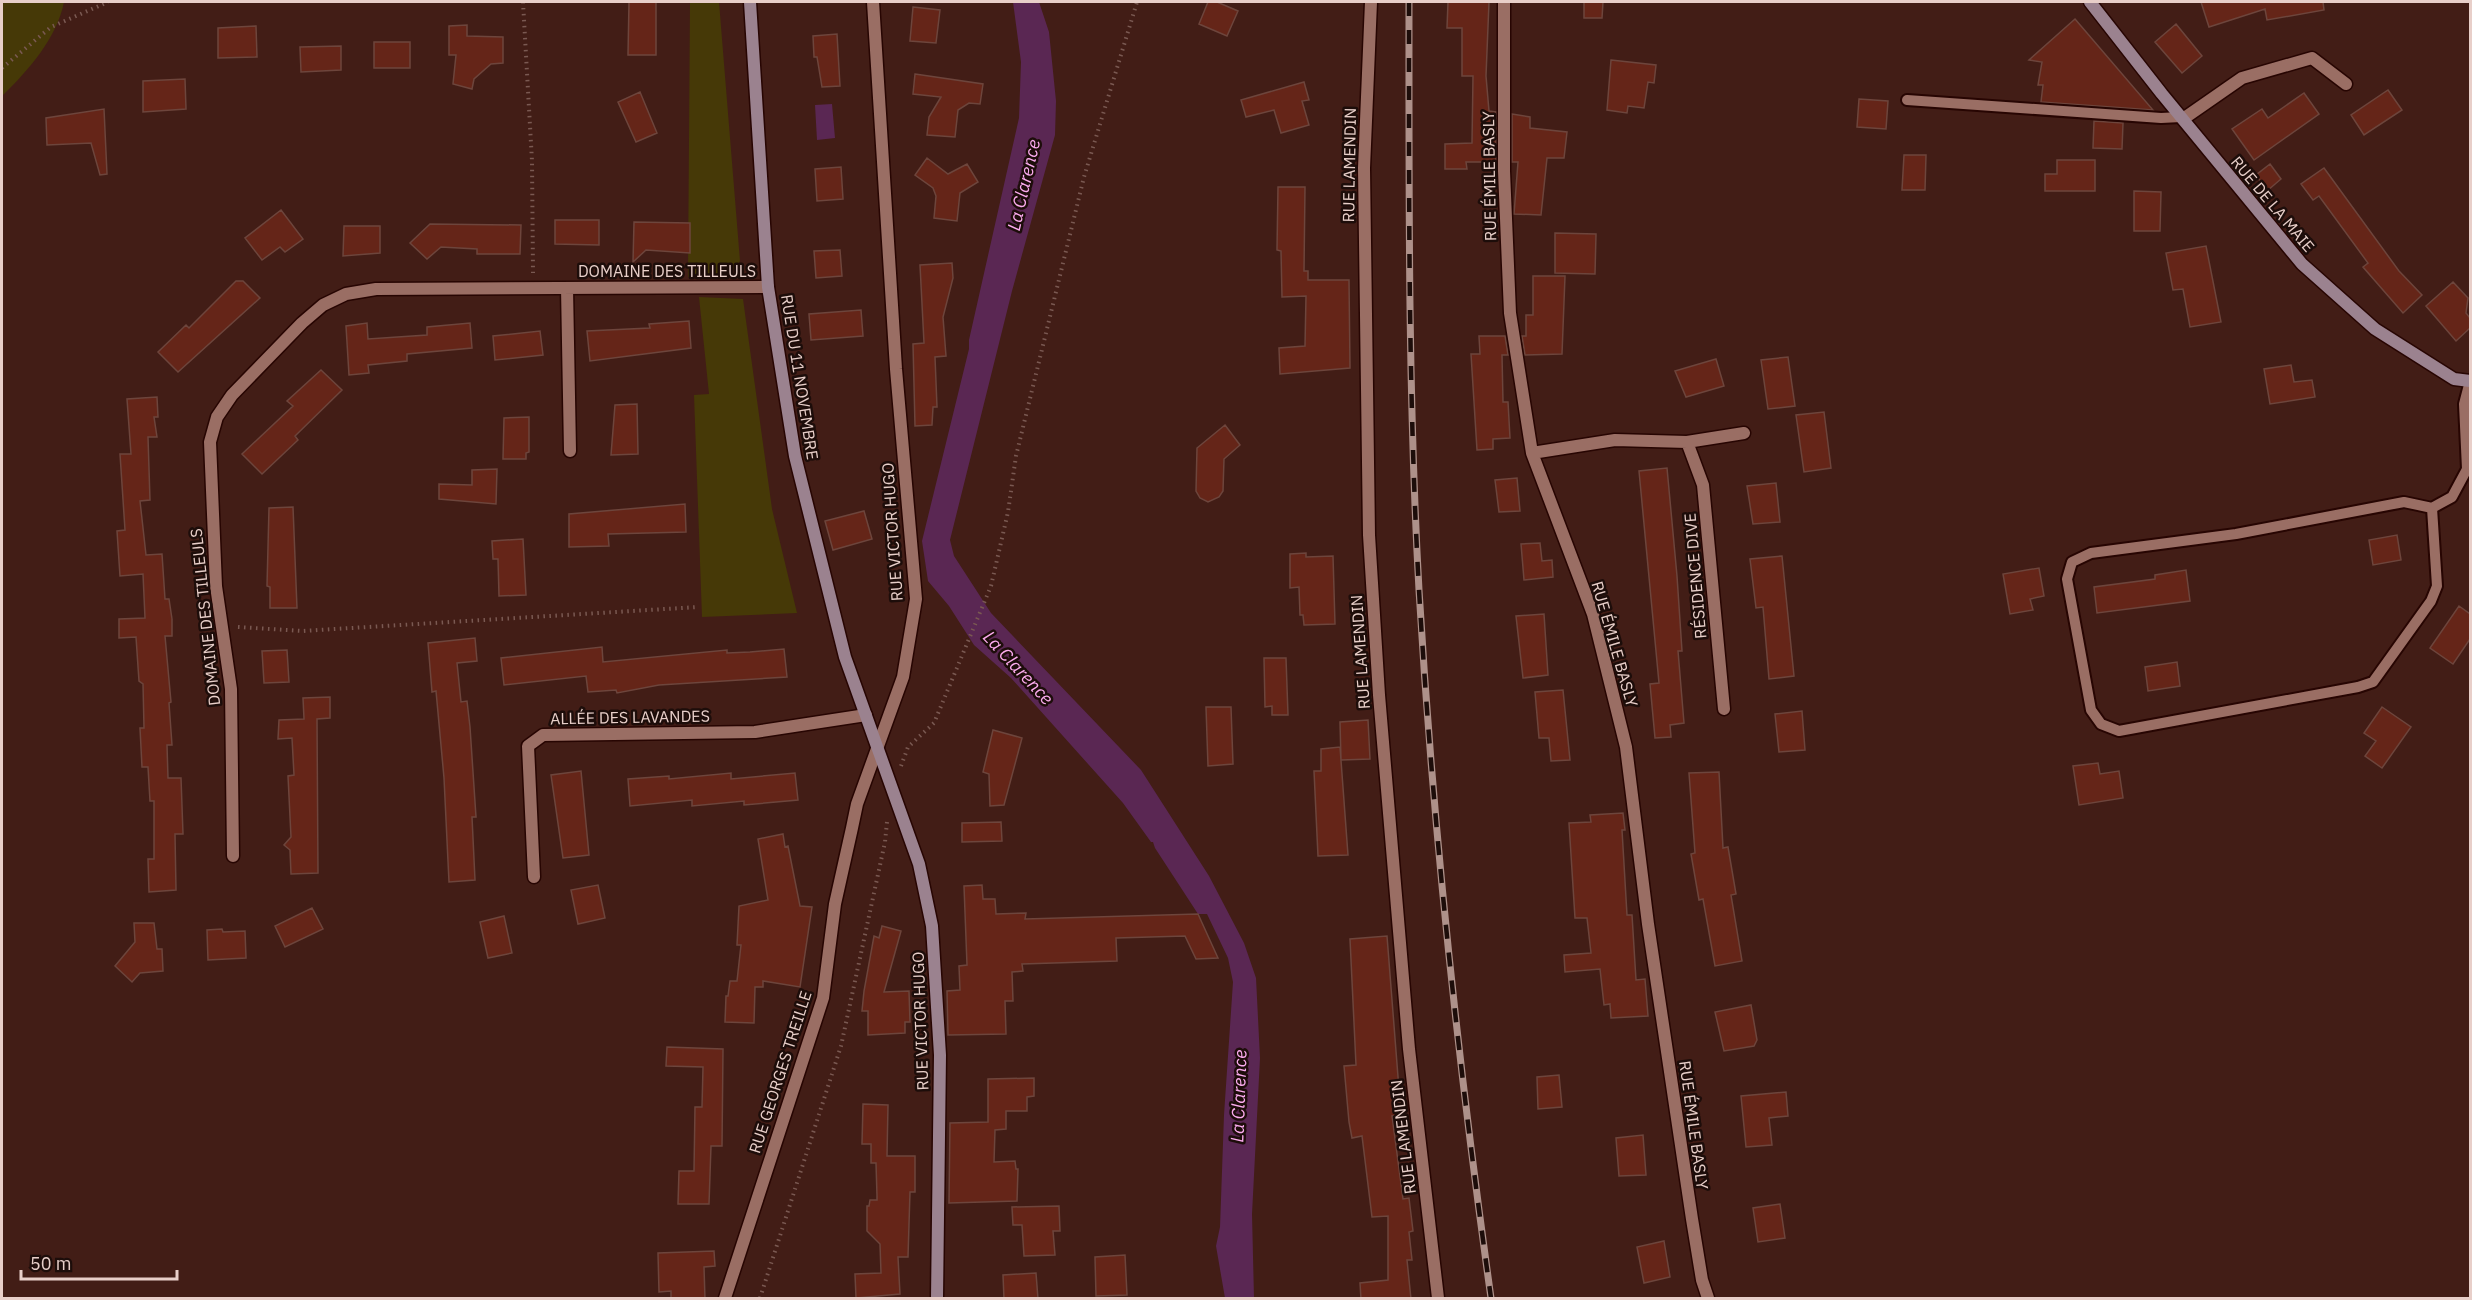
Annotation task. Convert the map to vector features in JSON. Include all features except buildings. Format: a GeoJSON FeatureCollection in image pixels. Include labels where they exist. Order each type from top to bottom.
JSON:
{"type":"FeatureCollection","features":[{"type":"Feature","properties":{"kind":"main road","name":"RUE DU 11 NOVEMBRE"},"geometry":{"type":"LineString","coordinates":[[750,2],[768,287],[795,456],[845,657],[878,747]]}},
{"type":"Feature","properties":{"kind":"main road","name":"RUE DE LA MAIE"},"geometry":{"type":"LineString","coordinates":[[2090,2],[2302,264],[2376,329],[2454,379],[2470,381]]}},
{"type":"Feature","properties":{"kind":"main road","name":"RUE VICTOR HUGO"},"geometry":{"type":"LineString","coordinates":[[878,747],[919,864],[932,926],[940,1055],[937,1299]]}},
{"type":"Feature","properties":{"kind":"street","name":"RUE VICTOR HUGO"},"geometry":{"type":"LineString","coordinates":[[873,2],[895,357],[916,599],[903,678],[878,747]]}},
{"type":"Feature","properties":{"kind":"street","name":"RUE LAMENDIN"},"geometry":{"type":"LineString","coordinates":[[1371,2],[1364,168],[1369,535],[1379,695],[1409,1049],[1438,1299]]}},
{"type":"Feature","properties":{"kind":"street","name":"RUE ÉMILE BASLY"},"geometry":{"type":"LineString","coordinates":[[1504,2],[1504,171],[1510,313],[1532,453],[1593,614],[1626,747],[1653,959],[1692,1219],[1702,1280],[1708,1299]]}},
{"type":"Feature","properties":{"kind":"street"},"geometry":{"type":"LineString","coordinates":[[2182,118],[2242,78],[2312,58],[2346,84]]}},
{"type":"Feature","properties":{"kind":"street","name":"DOMAINE DES TILLEULS"},"geometry":{"type":"LineString","coordinates":[[232,856],[231,689],[216,586],[210,442],[217,417],[232,395],[316,311],[346,294],[376,289],[768,287]]}},
{"type":"Feature","properties":{"kind":"street","name":"DOMAINE DES TILLEULS"},"geometry":{"type":"LineString","coordinates":[[567,288],[570,451]]}},
{"type":"Feature","properties":{"kind":"street"},"geometry":{"type":"LineString","coordinates":[[1532,453],[1615,440],[1687,442],[1744,433]]}},
{"type":"Feature","properties":{"kind":"street","name":"RÉSIDENCE DIVE"},"geometry":{"type":"LineString","coordinates":[[1687,442],[1702,485],[1724,708]]}},
{"type":"Feature","properties":{"kind":"street","name":"ALLÉE DES LAVANDES"},"geometry":{"type":"LineString","coordinates":[[534,877],[528,746],[543,735],[754,732],[866,715]]}},
{"type":"Feature","properties":{"kind":"street","name":"RUE GEORGES TREILLE"},"geometry":{"type":"LineString","coordinates":[[725,1299],[823,998],[843,866],[857,804],[878,747]]}},
{"type":"Feature","properties":{"kind":"lane"},"geometry":{"type":"LineString","coordinates":[[1906,100],[2182,118]]}},
{"type":"Feature","properties":{"kind":"lane"},"geometry":{"type":"LineString","coordinates":[[1966,116],[1968,105]]}},
{"type":"Feature","properties":{"kind":"lane"},"geometry":{"type":"LineString","coordinates":[[2432,508],[2437,586],[2424,614],[2373,682],[2358,687],[2119,731],[2101,724],[2091,710],[2067,579],[2072,562],[2091,553],[2236,534],[2404,502],[2432,508],[2452,497],[2467,469],[2464,404],[2470,381]]}},
{"type":"Feature","properties":{"kind":"path"},"geometry":{"type":"LineString","coordinates":[[2,68],[51,27],[108,2]]}},
{"type":"Feature","properties":{"kind":"path"},"geometry":{"type":"LineString","coordinates":[[523,2],[532,161],[533,288]]}},
{"type":"Feature","properties":{"kind":"path"},"geometry":{"type":"LineString","coordinates":[[900,768],[908,747],[934,723],[964,644],[991,586],[1008,512],[1016,456],[1084,177],[1137,2]]}},
{"type":"Feature","properties":{"kind":"path"},"geometry":{"type":"LineString","coordinates":[[222,627],[302,631],[698,607]]}},
{"type":"Feature","properties":{"kind":"path"},"geometry":{"type":"LineString","coordinates":[[760,1299],[841,1046],[885,842],[887,818]]}},
{"type":"Feature","properties":{"kind":"shaded area"},"geometry":{"type":"Polygon","coordinates":[[[2,2],[64,2],[48,41],[22,76],[2,96],[2,2]]]}},
{"type":"Feature","properties":{"kind":"shaded area"},"geometry":{"type":"Polygon","coordinates":[[[690,2],[719,2],[740,261],[730,272],[711,277],[688,277],[690,2]]]}},
{"type":"Feature","properties":{"kind":"shaded area"},"geometry":{"type":"Polygon","coordinates":[[[699,297],[743,299],[772,509],[797,613],[702,617],[694,395],[709,394],[699,297]]]}},
{"type":"Feature","properties":{"kind":"water","name":"La Clarence"},"geometry":{"type":"Polygon","coordinates":[[[1013,2],[1039,2],[1049,32],[1056,101],[1055,135],[1012,291],[950,540],[954,556],[991,613],[1141,770],[1209,876],[1244,943],[1256,978],[1260,1058],[1252,1214],[1254,1298],[1225,1298],[1216,1246],[1220,1227],[1224,1115],[1233,982],[1228,958],[1207,914],[1198,914],[1153,842],[1123,803],[1011,678],[974,645],[949,606],[928,581],[922,541],[969,349],[969,340],[1019,118],[1021,62],[1013,2]]]}},
{"type":"Feature","properties":{"kind":"water"},"geometry":{"type":"Polygon","coordinates":[[[832,104],[835,138],[817,140],[815,105],[832,104]]]}},
{"type":"Feature","properties":{"kind":"railway"},"geometry":{"type":"LineString","coordinates":[[1409,2],[1411,369],[1419,590],[1448,945],[1491,1298]]}}]}
